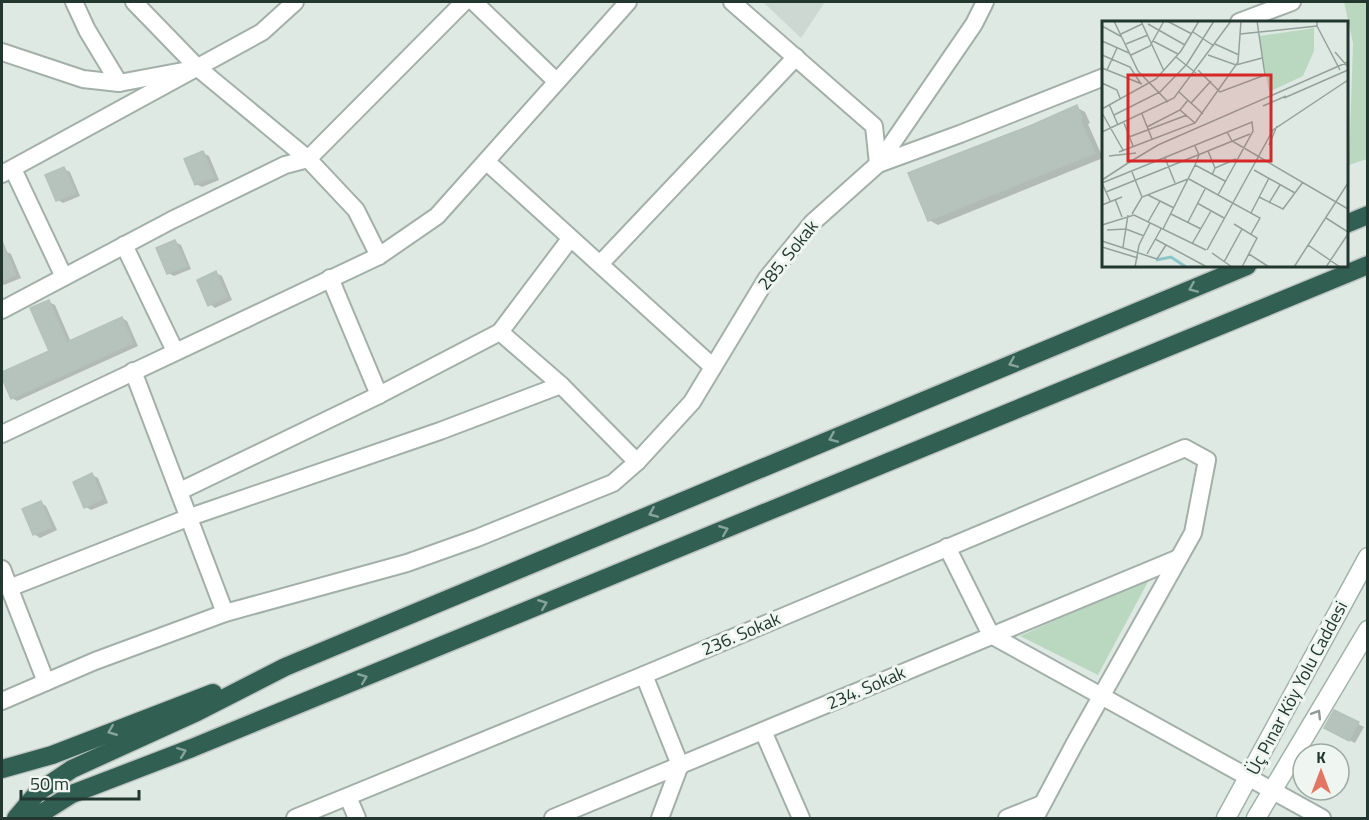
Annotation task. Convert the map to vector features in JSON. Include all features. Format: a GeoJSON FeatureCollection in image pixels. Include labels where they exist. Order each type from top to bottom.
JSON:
{"type":"FeatureCollection","features":[{"type":"Feature","properties":{"kind":"highway"},"geometry":{"type":"LineString","coordinates":[[34,819],[72,794],[214,739],[1368,264]]}},
{"type":"Feature","properties":{"kind":"highway"},"geometry":{"type":"LineString","coordinates":[[2,769],[52,755],[152,715],[285,667],[1245,267]]}},
{"type":"Feature","properties":{"kind":"highway"},"geometry":{"type":"LineString","coordinates":[[16,819],[38,792],[72,769],[197,712],[285,667]]}},
{"type":"Feature","properties":{"kind":"main road","name":"Üç Pınar Köy Yolu Caddesi"},"geometry":{"type":"LineString","coordinates":[[1226,819],[1368,557]]}},
{"type":"Feature","properties":{"kind":"main road","name":"Üç Pınar Köy Yolu Caddesi"},"geometry":{"type":"LineString","coordinates":[[1256,819],[1368,630]]}},
{"type":"Feature","properties":{"kind":"street"},"geometry":{"type":"LineString","coordinates":[[74,2],[87,30],[119,82]]}},
{"type":"Feature","properties":{"kind":"street"},"geometry":{"type":"LineString","coordinates":[[134,2],[198,68],[308,159],[356,210],[379,256]]}},
{"type":"Feature","properties":{"kind":"street"},"geometry":{"type":"LineString","coordinates":[[64,277],[7,171],[261,32],[295,2]]}},
{"type":"Feature","properties":{"kind":"street"},"geometry":{"type":"LineString","coordinates":[[2,310],[124,245],[285,165],[308,159],[464,2]]}},
{"type":"Feature","properties":{"kind":"street"},"geometry":{"type":"LineString","coordinates":[[474,2],[556,81]]}},
{"type":"Feature","properties":{"kind":"street"},"geometry":{"type":"LineString","coordinates":[[2,434],[379,256],[437,216],[628,2]]}},
{"type":"Feature","properties":{"kind":"street"},"geometry":{"type":"LineString","coordinates":[[732,2],[874,126],[878,164],[1102,77]]}},
{"type":"Feature","properties":{"kind":"street","name":"285. Sokak"},"geometry":{"type":"LineString","coordinates":[[2,700],[95,661],[225,614],[407,563],[477,538],[613,483],[637,462],[692,402],[767,278],[812,223],[878,164],[974,24],[985,2]]}},
{"type":"Feature","properties":{"kind":"street"},"geometry":{"type":"LineString","coordinates":[[1242,21],[1292,2]]}},
{"type":"Feature","properties":{"kind":"street"},"geometry":{"type":"LineString","coordinates":[[2,52],[83,79],[119,82],[198,68]]}},
{"type":"Feature","properties":{"kind":"street"},"geometry":{"type":"LineString","coordinates":[[600,264],[796,57]]}},
{"type":"Feature","properties":{"kind":"street"},"geometry":{"type":"LineString","coordinates":[[486,162],[713,367]]}},
{"type":"Feature","properties":{"kind":"street"},"geometry":{"type":"LineString","coordinates":[[180,492],[379,395],[500,332],[570,239]]}},
{"type":"Feature","properties":{"kind":"street"},"geometry":{"type":"LineString","coordinates":[[124,245],[175,351]]}},
{"type":"Feature","properties":{"kind":"street"},"geometry":{"type":"LineString","coordinates":[[330,278],[379,395]]}},
{"type":"Feature","properties":{"kind":"street"},"geometry":{"type":"LineString","coordinates":[[500,332],[561,385],[637,462]]}},
{"type":"Feature","properties":{"kind":"street"},"geometry":{"type":"LineString","coordinates":[[133,371],[225,614]]}},
{"type":"Feature","properties":{"kind":"street"},"geometry":{"type":"LineString","coordinates":[[9,588],[190,517],[441,431],[561,385]]}},
{"type":"Feature","properties":{"kind":"street","name":"236. Sokak"},"geometry":{"type":"LineString","coordinates":[[296,819],[1185,448],[1207,460],[1193,533],[1179,558]]}},
{"type":"Feature","properties":{"kind":"street"},"geometry":{"type":"LineString","coordinates":[[947,547],[991,635],[1102,694],[1322,819]]}},
{"type":"Feature","properties":{"kind":"street"},"geometry":{"type":"LineString","coordinates":[[1007,819],[1038,812],[1179,558]]}},
{"type":"Feature","properties":{"kind":"street","name":"234. Sokak"},"geometry":{"type":"LineString","coordinates":[[553,819],[1179,558]]}},
{"type":"Feature","properties":{"kind":"street"},"geometry":{"type":"LineString","coordinates":[[2,569],[46,682]]}},
{"type":"Feature","properties":{"kind":"street"},"geometry":{"type":"LineString","coordinates":[[644,675],[680,765],[660,819]]}},
{"type":"Feature","properties":{"kind":"street"},"geometry":{"type":"LineString","coordinates":[[763,731],[801,819]]}},
{"type":"Feature","properties":{"kind":"street"},"geometry":{"type":"LineString","coordinates":[[348,796],[357,819]]}},
{"type":"Feature","properties":{"kind":"shaded area"},"geometry":{"type":"Polygon","coordinates":[[[763,2],[825,2],[801,38],[763,2]]]}},
{"type":"Feature","properties":{"kind":"green space"},"geometry":{"type":"Polygon","coordinates":[[[1344,2],[1368,2],[1367,159],[1349,165],[1353,43],[1344,2]]]}},
{"type":"Feature","properties":{"kind":"green space"},"geometry":{"type":"Polygon","coordinates":[[[1150,578],[1098,675],[1020,636],[1150,578]]]}},
{"type":"Feature","properties":{"kind":"building"},"geometry":{"type":"Polygon","coordinates":[[[1077,105],[1082,118],[1080,119],[1095,153],[928,221],[908,173],[1077,105]]]}},
{"type":"Feature","properties":{"kind":"building"},"geometry":{"type":"Polygon","coordinates":[[[203,151],[214,177],[195,185],[184,159],[203,151]]]}},
{"type":"Feature","properties":{"kind":"building"},"geometry":{"type":"Polygon","coordinates":[[[64,167],[76,193],[56,201],[45,175],[64,167]]]}},
{"type":"Feature","properties":{"kind":"building"},"geometry":{"type":"Polygon","coordinates":[[[175,240],[187,266],[167,274],[156,248],[175,240]]]}},
{"type":"Feature","properties":{"kind":"building"},"geometry":{"type":"Polygon","coordinates":[[[2,241],[16,275],[2,281],[2,241]]]}},
{"type":"Feature","properties":{"kind":"building"},"geometry":{"type":"Polygon","coordinates":[[[216,271],[227,297],[208,306],[197,280],[216,271]]]}},
{"type":"Feature","properties":{"kind":"building"},"geometry":{"type":"Polygon","coordinates":[[[49,300],[67,342],[122,317],[133,343],[11,399],[2,378],[2,372],[49,351],[30,308],[49,300]]]}},
{"type":"Feature","properties":{"kind":"building"},"geometry":{"type":"Polygon","coordinates":[[[92,473],[103,499],[84,508],[73,482],[92,473]]]}},
{"type":"Feature","properties":{"kind":"building"},"geometry":{"type":"Polygon","coordinates":[[[41,501],[52,527],[33,535],[22,509],[41,501]]]}},
{"type":"Feature","properties":{"kind":"building"},"geometry":{"type":"Polygon","coordinates":[[[1334,710],[1359,722],[1349,741],[1324,728],[1334,710]]]}}]}
